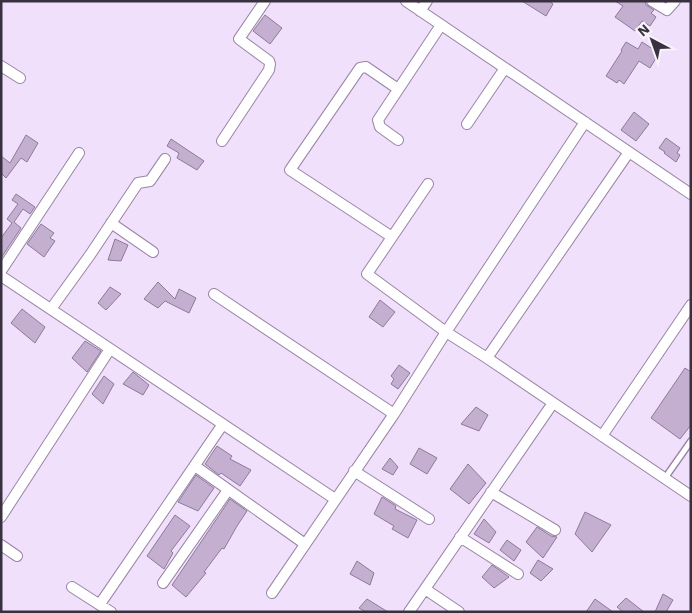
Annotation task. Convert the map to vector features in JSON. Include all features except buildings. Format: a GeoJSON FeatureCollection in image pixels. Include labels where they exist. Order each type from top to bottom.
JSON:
{"type":"FeatureCollection","features":[{"type":"Feature","properties":{"kind":"street"},"geometry":{"type":"LineString","coordinates":[[222,141],[269,70],[269,60],[239,39],[265,1]]}},
{"type":"Feature","properties":{"kind":"street"},"geometry":{"type":"LineString","coordinates":[[406,1],[691,194]]}},
{"type":"Feature","properties":{"kind":"street"},"geometry":{"type":"LineString","coordinates":[[420,11],[426,1]]}},
{"type":"Feature","properties":{"kind":"street"},"geometry":{"type":"LineString","coordinates":[[652,1],[667,10],[675,1]]}},
{"type":"Feature","properties":{"kind":"street"},"geometry":{"type":"LineString","coordinates":[[398,140],[380,127],[378,120],[441,25]]}},
{"type":"Feature","properties":{"kind":"street"},"geometry":{"type":"LineString","coordinates":[[1,66],[20,78]]}},
{"type":"Feature","properties":{"kind":"street"},"geometry":{"type":"LineString","coordinates":[[392,237],[290,170],[360,68],[366,67],[398,89]]}},
{"type":"Feature","properties":{"kind":"street"},"geometry":{"type":"LineString","coordinates":[[467,124],[505,68]]}},
{"type":"Feature","properties":{"kind":"street"},"geometry":{"type":"LineString","coordinates":[[272,593],[394,414],[585,122]]}},
{"type":"Feature","properties":{"kind":"street"},"geometry":{"type":"LineString","coordinates":[[487,358],[629,152]]}},
{"type":"Feature","properties":{"kind":"street"},"geometry":{"type":"LineString","coordinates":[[1,271],[79,153]]}},
{"type":"Feature","properties":{"kind":"street"},"geometry":{"type":"LineString","coordinates":[[51,309],[138,183],[150,181],[165,159]]}},
{"type":"Feature","properties":{"kind":"street"},"geometry":{"type":"LineString","coordinates":[[428,184],[367,274],[446,332],[691,496]]}},
{"type":"Feature","properties":{"kind":"street"},"geometry":{"type":"LineString","coordinates":[[111,223],[153,252]]}},
{"type":"Feature","properties":{"kind":"street"},"geometry":{"type":"LineString","coordinates":[[1,276],[335,499]]}},
{"type":"Feature","properties":{"kind":"street"},"geometry":{"type":"LineString","coordinates":[[214,294],[394,414]]}},
{"type":"Feature","properties":{"kind":"street"},"geometry":{"type":"LineString","coordinates":[[602,436],[691,305]]}},
{"type":"Feature","properties":{"kind":"street"},"geometry":{"type":"LineString","coordinates":[[1,517],[110,349]]}},
{"type":"Feature","properties":{"kind":"street"},"geometry":{"type":"LineString","coordinates":[[409,612],[553,403]]}},
{"type":"Feature","properties":{"kind":"street"},"geometry":{"type":"LineString","coordinates":[[100,604],[223,424]]}},
{"type":"Feature","properties":{"kind":"street"},"geometry":{"type":"LineString","coordinates":[[195,466],[305,544]]}},
{"type":"Feature","properties":{"kind":"street"},"geometry":{"type":"LineString","coordinates":[[354,471],[429,519]]}},
{"type":"Feature","properties":{"kind":"street"},"geometry":{"type":"LineString","coordinates":[[163,583],[228,490]]}},
{"type":"Feature","properties":{"kind":"street"},"geometry":{"type":"LineString","coordinates":[[491,492],[555,530]]}},
{"type":"Feature","properties":{"kind":"street"},"geometry":{"type":"LineString","coordinates":[[460,537],[518,574]]}},
{"type":"Feature","properties":{"kind":"street"},"geometry":{"type":"LineString","coordinates":[[1,545],[17,556]]}},
{"type":"Feature","properties":{"kind":"street"},"geometry":{"type":"LineString","coordinates":[[72,587],[111,612]]}},
{"type":"Feature","properties":{"kind":"street"},"geometry":{"type":"LineString","coordinates":[[425,589],[459,612]]}},
{"type":"Feature","properties":{"kind":"lane"},"geometry":{"type":"LineString","coordinates":[[665,478],[691,441]]}}]}
